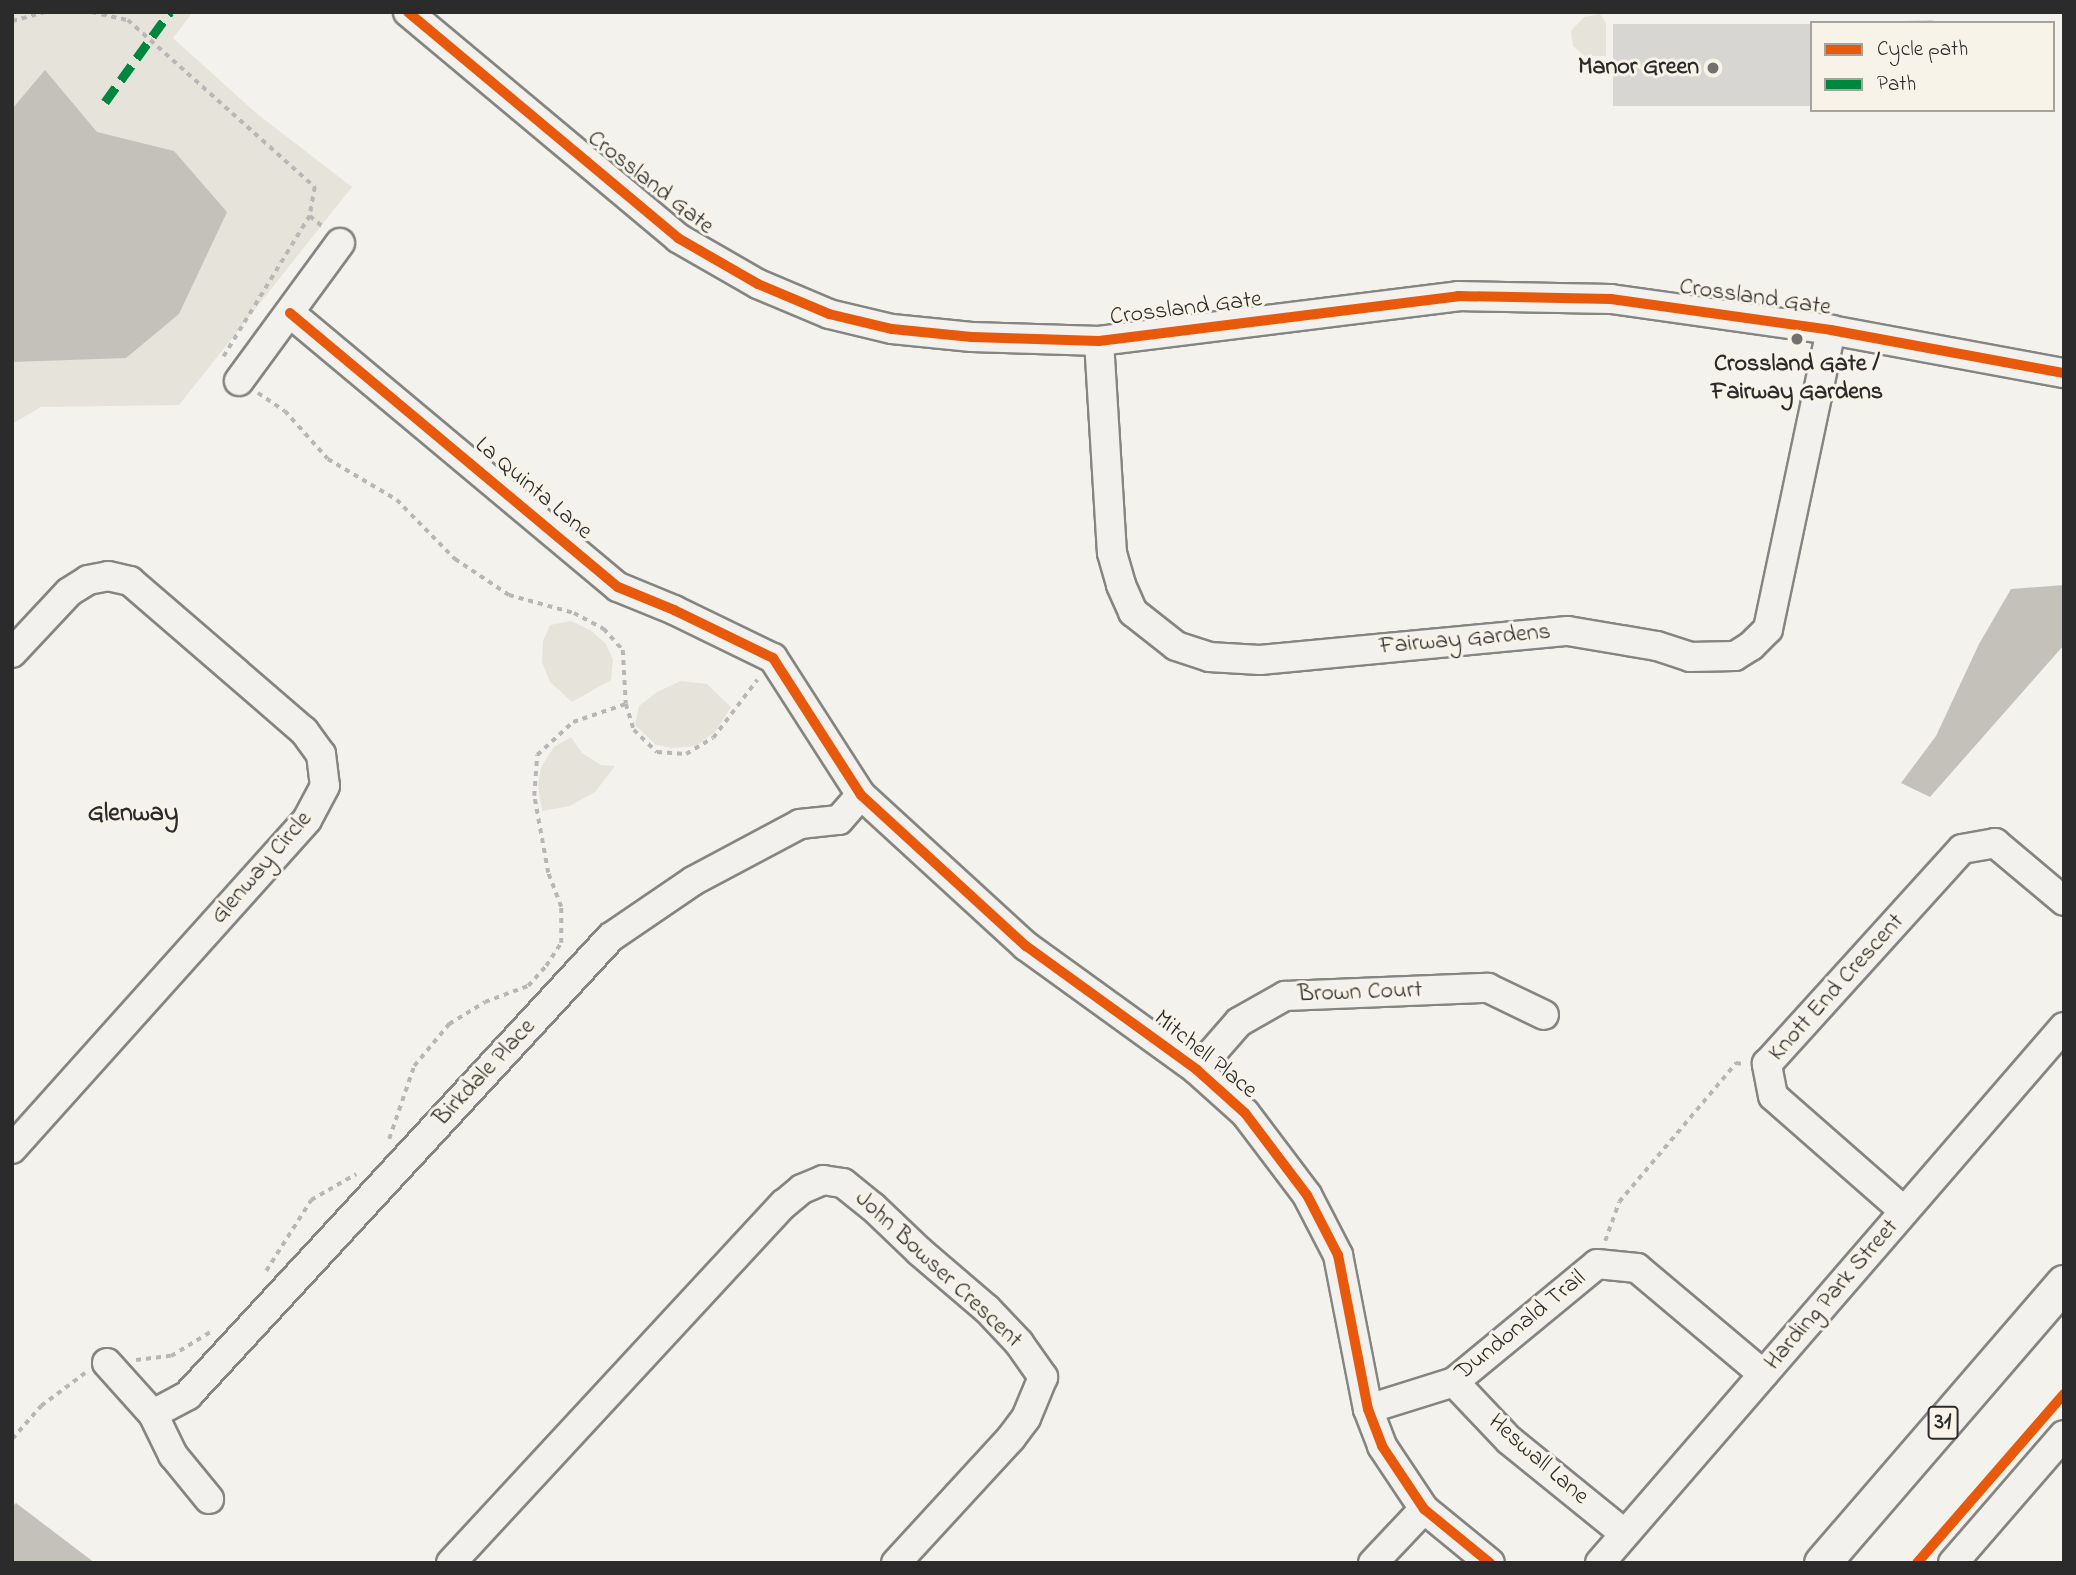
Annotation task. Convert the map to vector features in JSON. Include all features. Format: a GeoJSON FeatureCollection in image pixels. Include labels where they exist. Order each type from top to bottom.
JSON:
{"type":"FeatureCollection","features":[{"type":"Feature","properties":{"kind":"main road","name":"31"},"geometry":{"type":"LineString","coordinates":[[1822,1563],[2064,1283]]}},
{"type":"Feature","properties":{"kind":"street","name":"Crossland Gate"},"geometry":{"type":"LineString","coordinates":[[408,12],[678,238],[758,284],[829,314],[892,329],[972,337],[1099,341],[1458,296],[1611,299],[1831,330],[2064,373]]}},
{"type":"Feature","properties":{"kind":"street"},"geometry":{"type":"LineString","coordinates":[[239,382],[340,243]]}},
{"type":"Feature","properties":{"kind":"street","name":"La Quinta Lane"},"geometry":{"type":"LineString","coordinates":[[290,313],[618,587],[674,610],[773,658]]}},
{"type":"Feature","properties":{"kind":"street","name":"Fairway Gardens"},"geometry":{"type":"LineString","coordinates":[[1099,341],[1112,552],[1121,585],[1133,612],[1176,646],[1209,657],[1260,660],[1569,631],[1657,646],[1690,657],[1735,656],[1751,646],[1768,629],[1831,330]]}},
{"type":"Feature","properties":{"kind":"street","name":"Glenway Circle"},"geometry":{"type":"LineString","coordinates":[[12,653],[69,592],[88,580],[108,576],[131,581],[304,731],[321,754],[325,786],[307,820],[12,1149]]}},
{"type":"Feature","properties":{"kind":"street","name":"Mitchell Place"},"geometry":{"type":"LineString","coordinates":[[773,658],[861,795],[1026,946],[1197,1070],[1245,1113],[1307,1195],[1338,1255],[1368,1409],[1382,1446],[1424,1508],[1490,1563]]}},
{"type":"Feature","properties":{"kind":"street","name":"Birkdale Place"},"geometry":{"type":"LineString","coordinates":[[153,1414],[188,1395],[611,937],[693,881],[800,824],[839,820],[861,795]]}},
{"type":"Feature","properties":{"kind":"street","name":"Knott End Crescent"},"geometry":{"type":"LineString","coordinates":[[1904,1211],[1773,1096],[1766,1064],[1962,849],[1995,843],[2064,901]]}},
{"type":"Feature","properties":{"kind":"street","name":"Brown Court"},"geometry":{"type":"LineString","coordinates":[[1197,1070],[1239,1022],[1285,996],[1488,988],[1544,1015]]}},
{"type":"Feature","properties":{"kind":"street","name":"Harding Park Street"},"geometry":{"type":"LineString","coordinates":[[1600,1563],[2064,1027]]}},
{"type":"Feature","properties":{"kind":"street","name":"John Bowser Crescent"},"geometry":{"type":"LineString","coordinates":[[451,1563],[749,1240],[802,1189],[823,1180],[844,1183],[987,1309],[1019,1343],[1043,1377],[1026,1418],[1011,1438],[896,1563]]}},
{"type":"Feature","properties":{"kind":"street","name":"Dundonald Trail"},"geometry":{"type":"LineString","coordinates":[[1368,1409],[1454,1382],[1597,1264],[1637,1268],[1763,1374]]}},
{"type":"Feature","properties":{"kind":"street"},"geometry":{"type":"LineString","coordinates":[[107,1363],[153,1414],[173,1455],[209,1499]]}},
{"type":"Feature","properties":{"kind":"street","name":"Heswall Lane"},"geometry":{"type":"LineString","coordinates":[[1454,1382],[1509,1440],[1625,1534]]}},
{"type":"Feature","properties":{"kind":"street"},"geometry":{"type":"LineString","coordinates":[[1953,1563],[2064,1436]]}},
{"type":"Feature","properties":{"kind":"street"},"geometry":{"type":"LineString","coordinates":[[1374,1563],[1424,1508]]}},
{"type":"Feature","properties":{"kind":"path"},"geometry":{"type":"LineString","coordinates":[[12,22],[46,12]]}},
{"type":"Feature","properties":{"kind":"path"},"geometry":{"type":"LineString","coordinates":[[92,12],[128,20],[315,187],[310,216],[219,364],[239,382],[285,411],[328,459],[397,500],[455,559],[509,596],[574,612],[604,629],[623,650],[626,704],[634,730],[657,752],[686,754],[713,738],[773,658]]}},
{"type":"Feature","properties":{"kind":"path"},"geometry":{"type":"LineString","coordinates":[[386,1148],[415,1066],[449,1024],[485,1002],[528,986],[546,967],[561,943],[561,907],[548,873],[534,796],[537,755],[573,722],[626,704]]}},
{"type":"Feature","properties":{"kind":"path"},"geometry":{"type":"LineString","coordinates":[[1597,1264],[1619,1202],[1736,1063],[1766,1064]]}},
{"type":"Feature","properties":{"kind":"path"},"geometry":{"type":"LineString","coordinates":[[261,1279],[311,1200],[357,1174]]}},
{"type":"Feature","properties":{"kind":"path"},"geometry":{"type":"LineString","coordinates":[[12,1439],[41,1406],[79,1376],[107,1363],[171,1356],[220,1325]]}},
{"type":"Feature","properties":{"kind":"shaded area"},"geometry":{"type":"Polygon","coordinates":[[[12,12],[193,12],[173,38],[256,113],[352,187],[179,405],[41,407],[12,424],[12,12]]]}},
{"type":"Feature","properties":{"kind":"shaded area"},"geometry":{"type":"Polygon","coordinates":[[[1600,14],[1606,23],[1606,56],[1585,56],[1573,46],[1571,31],[1584,17],[1600,14]]]}},
{"type":"Feature","properties":{"kind":"shaded area"},"geometry":{"type":"Polygon","coordinates":[[[45,70],[97,132],[174,151],[227,212],[179,314],[126,358],[12,362],[12,109],[45,70]]]}},
{"type":"Feature","properties":{"kind":"shaded area"},"geometry":{"type":"Polygon","coordinates":[[[2064,585],[2064,645],[1930,797],[1901,783],[1936,736],[1979,644],[2011,589],[2064,585]]]}},
{"type":"Feature","properties":{"kind":"shaded area"},"geometry":{"type":"Polygon","coordinates":[[[571,621],[590,630],[606,644],[613,660],[611,680],[572,702],[550,682],[542,662],[543,641],[550,625],[571,621]]]}},
{"type":"Feature","properties":{"kind":"shaded area"},"geometry":{"type":"Polygon","coordinates":[[[681,681],[707,684],[731,707],[715,732],[696,746],[673,748],[656,745],[635,725],[639,706],[657,692],[681,681]]]}},
{"type":"Feature","properties":{"kind":"shaded area"},"geometry":{"type":"Polygon","coordinates":[[[571,737],[582,753],[601,765],[615,766],[595,792],[570,806],[542,811],[538,785],[541,767],[554,747],[571,737]]]}},
{"type":"Feature","properties":{"kind":"shaded area"},"geometry":{"type":"Polygon","coordinates":[[[16,1503],[95,1563],[12,1563],[12,1507],[16,1503]]]}},
{"type":"Feature","properties":{"kind":"building","name":"Manor Green"},"geometry":{"type":"Polygon","coordinates":[[[1613,24],[1810,24],[1810,106],[1613,106],[1613,24]]]}},
{"type":"Feature","properties":{"kind":"marked path"},"geometry":{"type":"LineString","coordinates":[[105,102],[170,12]]}},
{"type":"Feature","properties":{"kind":"cycle path"},"geometry":{"type":"LineString","coordinates":[[408,12],[678,238],[758,284],[829,314],[892,329],[972,337],[1099,341],[1458,296],[1611,299],[1831,330],[2064,373]]}},
{"type":"Feature","properties":{"kind":"cycle path"},"geometry":{"type":"LineString","coordinates":[[290,313],[618,587],[674,610],[773,658],[861,795],[1026,946],[1197,1070],[1245,1113],[1307,1195],[1338,1255],[1368,1409],[1382,1446],[1424,1509],[1490,1563]]}},
{"type":"Feature","properties":{"kind":"cycle path"},"geometry":{"type":"LineString","coordinates":[[1917,1563],[2064,1394]]}},
{"type":"Feature","properties":{"kind":"place","name":"Manor Green"},"geometry":{"type":"Point","coordinates":[1713,68]}},
{"type":"Feature","properties":{"kind":"place","name":"Crossland Gate / Fairway Gardens"},"geometry":{"type":"Point","coordinates":[1797,339]}},
{"type":"Feature","properties":{"kind":"district","name":"Glenway"},"geometry":{"type":"Point","coordinates":[133,815]}}]}
